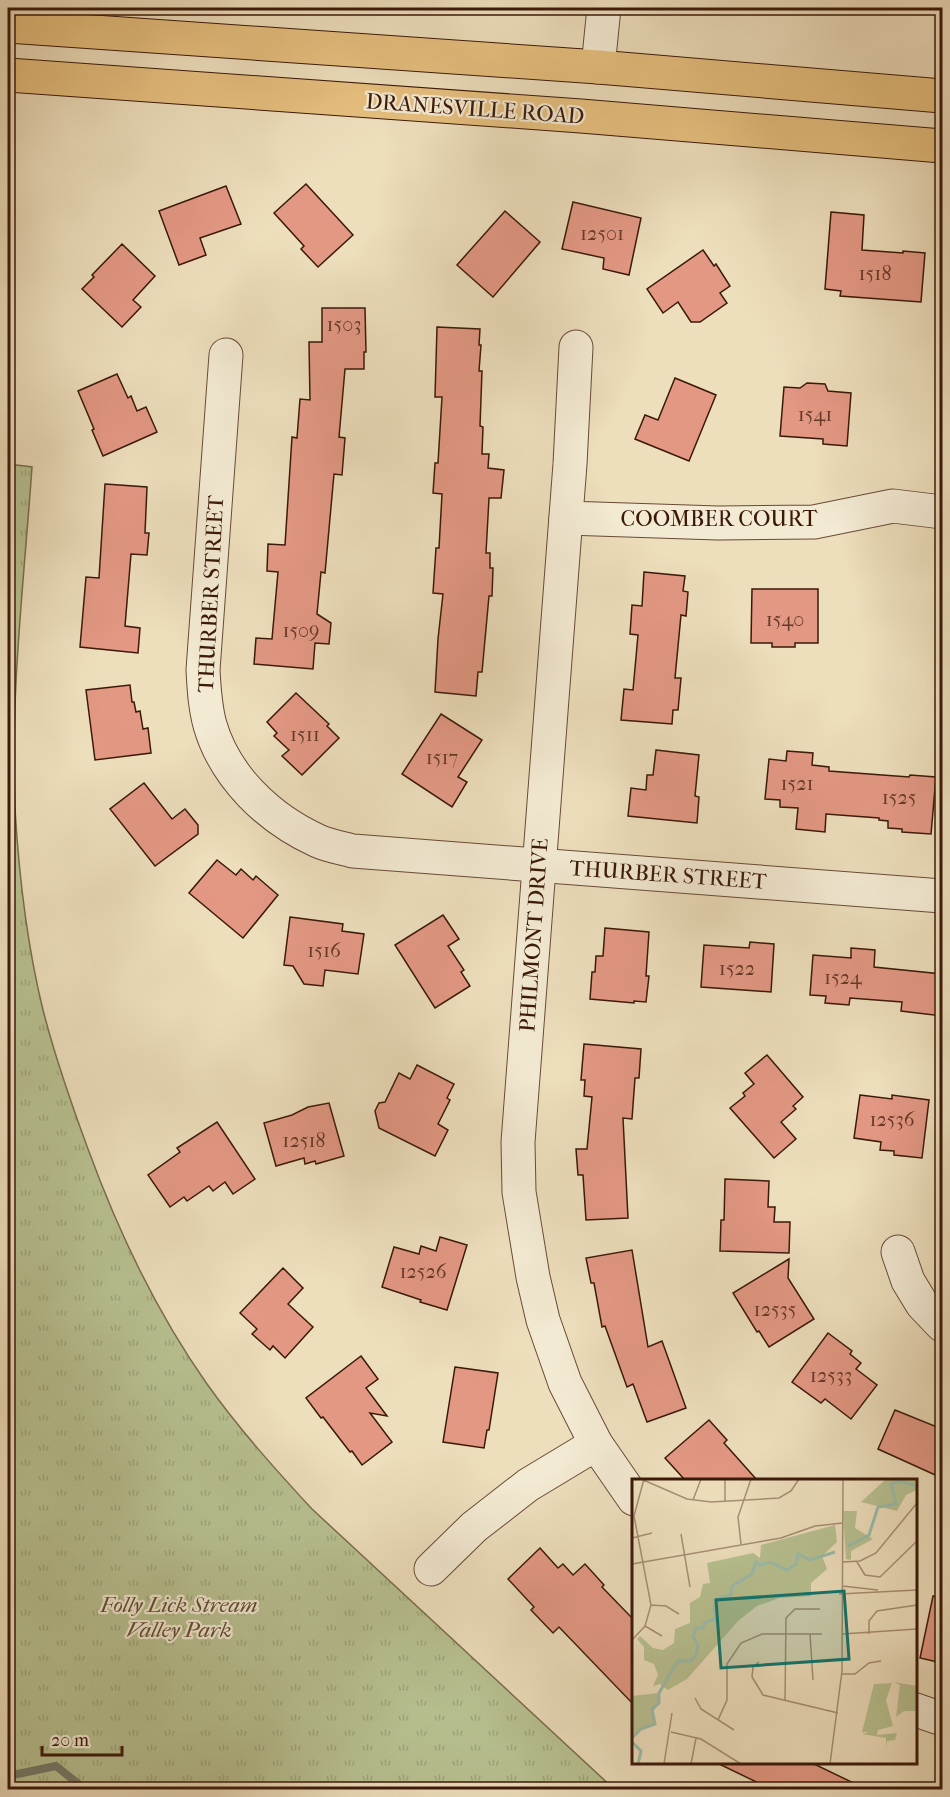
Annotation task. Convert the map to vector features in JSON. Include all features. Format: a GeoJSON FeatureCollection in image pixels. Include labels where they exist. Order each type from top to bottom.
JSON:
{"type":"FeatureCollection","features":[{"type":"Feature","properties":{"kind":"main road"},"geometry":{"type":"LineString","coordinates":[[20,76],[28,20],[154,38],[598,68],[942,96]]}},
{"type":"Feature","properties":{"kind":"main road","name":"DRANESVILLE ROAD"},"geometry":{"type":"LineString","coordinates":[[20,76],[581,116],[942,146]]}},
{"type":"Feature","properties":{"kind":"street"},"geometry":{"type":"LineString","coordinates":[[598,68],[604,8]]}},
{"type":"Feature","properties":{"kind":"street","name":"PHILMONT DRIVE"},"geometry":{"type":"LineString","coordinates":[[576,348],[566,518],[518,1142],[519,1192],[533,1277],[543,1320],[565,1383],[596,1444],[632,1498]]}},
{"type":"Feature","properties":{"kind":"street","name":"THURBER STREET"},"geometry":{"type":"LineString","coordinates":[[226,355],[203,670],[205,704],[210,727],[224,758],[243,786],[269,811],[288,825],[320,842],[353,851],[942,896]]}},
{"type":"Feature","properties":{"kind":"street","name":"COOMBER COURT"},"geometry":{"type":"LineString","coordinates":[[566,518],[718,523],[814,522],[893,506],[942,512]]}},
{"type":"Feature","properties":{"kind":"street"},"geometry":{"type":"LineString","coordinates":[[898,1252],[908,1281],[922,1304],[942,1325]]}},
{"type":"Feature","properties":{"kind":"street"},"geometry":{"type":"LineString","coordinates":[[431,1569],[474,1527],[528,1485],[596,1444]]}},
{"type":"Feature","properties":{"kind":"street"},"geometry":{"type":"LineString","coordinates":[[917,1711],[942,1719]]}},
{"type":"Feature","properties":{"kind":"green space","name":"Folly Lick Stream Valley Park"},"geometry":{"type":"Polygon","coordinates":[[[8,464],[32,467],[14,724],[15,809],[24,910],[37,985],[58,1063],[88,1149],[126,1241],[155,1300],[189,1357],[219,1401],[271,1464],[312,1509],[614,1789],[8,1789],[8,464]]]}},
{"type":"Feature","properties":{"kind":"building"},"geometry":{"type":"Polygon","coordinates":[[[306,184],[353,235],[318,267],[301,249],[304,246],[274,213],[306,184]]]}},
{"type":"Feature","properties":{"kind":"building"},"geometry":{"type":"Polygon","coordinates":[[[226,186],[241,224],[200,238],[206,255],[179,265],[159,211],[226,186]]]}},
{"type":"Feature","properties":{"kind":"building"},"geometry":{"type":"Polygon","coordinates":[[[573,202],[641,218],[629,275],[603,269],[604,258],[562,249],[573,202]]]}},
{"type":"Feature","properties":{"kind":"building"},"geometry":{"type":"Polygon","coordinates":[[[505,211],[540,242],[493,297],[457,265],[505,211]]]}},
{"type":"Feature","properties":{"kind":"building"},"geometry":{"type":"Polygon","coordinates":[[[831,212],[864,215],[862,250],[925,253],[921,302],[840,296],[841,291],[825,289],[831,212]]]}},
{"type":"Feature","properties":{"kind":"building"},"geometry":{"type":"Polygon","coordinates":[[[122,244],[155,276],[133,300],[141,307],[122,327],[82,289],[94,277],[92,275],[122,244]]]}},
{"type":"Feature","properties":{"kind":"building"},"geometry":{"type":"Polygon","coordinates":[[[703,250],[714,266],[716,264],[730,286],[720,293],[727,303],[700,322],[691,322],[678,302],[663,313],[647,289],[703,250]]]}},
{"type":"Feature","properties":{"kind":"building"},"geometry":{"type":"Polygon","coordinates":[[[322,308],[365,308],[366,352],[364,352],[364,369],[345,369],[339,437],[345,438],[342,475],[334,474],[325,573],[321,572],[317,614],[331,623],[329,644],[315,643],[313,669],[254,664],[256,638],[272,639],[278,572],[267,571],[268,544],[285,545],[292,437],[297,438],[300,399],[310,400],[309,342],[322,342],[322,308]]]}},
{"type":"Feature","properties":{"kind":"building"},"geometry":{"type":"Polygon","coordinates":[[[437,327],[480,329],[482,454],[489,454],[488,468],[504,470],[501,498],[489,498],[486,553],[490,553],[490,568],[493,568],[492,596],[489,596],[482,672],[478,672],[476,696],[435,692],[443,594],[433,593],[436,548],[439,548],[442,494],[433,493],[435,463],[438,463],[442,397],[435,397],[437,327]]]}},
{"type":"Feature","properties":{"kind":"building"},"geometry":{"type":"Polygon","coordinates":[[[117,374],[128,398],[131,396],[137,411],[146,407],[157,432],[103,456],[78,391],[117,374]]]}},
{"type":"Feature","properties":{"kind":"building"},"geometry":{"type":"Polygon","coordinates":[[[675,378],[716,395],[689,461],[635,439],[645,415],[658,420],[675,378]]]}},
{"type":"Feature","properties":{"kind":"building"},"geometry":{"type":"Polygon","coordinates":[[[807,383],[825,384],[828,391],[851,393],[847,446],[823,444],[823,439],[780,436],[784,387],[800,388],[807,383]]]}},
{"type":"Feature","properties":{"kind":"building"},"geometry":{"type":"Polygon","coordinates":[[[105,484],[147,487],[145,533],[149,533],[147,555],[131,554],[125,626],[140,628],[138,653],[80,647],[86,577],[99,578],[105,484]]]}},
{"type":"Feature","properties":{"kind":"building"},"geometry":{"type":"Polygon","coordinates":[[[644,572],[685,576],[683,591],[688,592],[686,616],[681,615],[675,678],[681,678],[678,710],[673,710],[672,724],[621,720],[624,689],[633,690],[638,635],[630,634],[632,605],[642,606],[644,572]]]}},
{"type":"Feature","properties":{"kind":"building"},"geometry":{"type":"Polygon","coordinates":[[[752,589],[818,589],[818,643],[795,643],[795,647],[772,647],[772,643],[751,643],[752,589]]]}},
{"type":"Feature","properties":{"kind":"building"},"geometry":{"type":"Polygon","coordinates":[[[130,685],[132,702],[134,702],[136,712],[140,711],[143,729],[148,728],[151,753],[95,760],[86,690],[130,685]]]}},
{"type":"Feature","properties":{"kind":"building"},"geometry":{"type":"Polygon","coordinates":[[[296,693],[329,724],[327,726],[339,738],[302,775],[282,756],[289,750],[274,736],[277,733],[267,722],[296,693]]]}},
{"type":"Feature","properties":{"kind":"building"},"geometry":{"type":"Polygon","coordinates":[[[441,714],[482,740],[458,777],[467,782],[452,807],[402,774],[441,714]]]}},
{"type":"Feature","properties":{"kind":"building"},"geometry":{"type":"Polygon","coordinates":[[[656,750],[699,755],[695,796],[699,797],[697,823],[628,816],[631,788],[646,790],[647,775],[653,775],[656,750]]]}},
{"type":"Feature","properties":{"kind":"building"},"geometry":{"type":"Polygon","coordinates":[[[787,751],[813,753],[812,765],[829,767],[829,771],[936,777],[931,834],[902,832],[902,829],[888,828],[888,821],[879,820],[879,818],[826,814],[825,832],[796,829],[798,808],[780,807],[780,800],[765,799],[769,759],[786,761],[787,751]]]}},
{"type":"Feature","properties":{"kind":"building"},"geometry":{"type":"Polygon","coordinates":[[[144,783],[172,819],[185,809],[198,825],[198,834],[155,866],[110,809],[144,783]]]}},
{"type":"Feature","properties":{"kind":"building"},"geometry":{"type":"Polygon","coordinates":[[[217,860],[236,875],[241,869],[253,880],[256,876],[278,895],[243,938],[189,893],[217,860]]]}},
{"type":"Feature","properties":{"kind":"building"},"geometry":{"type":"Polygon","coordinates":[[[443,915],[459,939],[448,946],[464,970],[461,972],[470,986],[435,1008],[395,945],[443,915]]]}},
{"type":"Feature","properties":{"kind":"building"},"geometry":{"type":"Polygon","coordinates":[[[290,917],[343,924],[342,931],[364,934],[358,974],[325,970],[323,986],[304,984],[293,966],[284,965],[290,917]]]}},
{"type":"Feature","properties":{"kind":"building"},"geometry":{"type":"Polygon","coordinates":[[[605,928],[649,932],[646,976],[649,976],[646,1002],[590,999],[596,956],[603,956],[605,928]]]}},
{"type":"Feature","properties":{"kind":"building"},"geometry":{"type":"Polygon","coordinates":[[[750,942],[774,944],[771,992],[701,987],[704,945],[749,948],[750,942]]]}},
{"type":"Feature","properties":{"kind":"building"},"geometry":{"type":"Polygon","coordinates":[[[851,948],[875,950],[874,967],[942,974],[942,1016],[901,1011],[902,1002],[850,998],[849,1005],[825,1003],[826,996],[810,995],[813,955],[851,958],[851,948]]]}},
{"type":"Feature","properties":{"kind":"building"},"geometry":{"type":"Polygon","coordinates":[[[584,1044],[641,1049],[639,1078],[635,1078],[632,1119],[623,1118],[628,1218],[586,1220],[583,1175],[578,1175],[576,1149],[587,1149],[592,1097],[584,1096],[585,1080],[581,1080],[584,1044]]]}},
{"type":"Feature","properties":{"kind":"building"},"geometry":{"type":"Polygon","coordinates":[[[767,1055],[803,1097],[793,1106],[796,1109],[781,1122],[796,1139],[774,1158],[730,1108],[745,1096],[743,1093],[754,1084],[745,1073],[767,1055]]]}},
{"type":"Feature","properties":{"kind":"building"},"geometry":{"type":"Polygon","coordinates":[[[417,1065],[454,1084],[447,1098],[450,1100],[438,1124],[448,1130],[435,1156],[379,1128],[375,1111],[379,1103],[385,1102],[399,1073],[410,1079],[417,1065]]]}},
{"type":"Feature","properties":{"kind":"building"},"geometry":{"type":"Polygon","coordinates":[[[860,1095],[892,1099],[892,1095],[929,1100],[922,1158],[894,1155],[894,1151],[880,1150],[881,1142],[854,1138],[860,1095]]]}},
{"type":"Feature","properties":{"kind":"building"},"geometry":{"type":"Polygon","coordinates":[[[329,1103],[344,1156],[316,1164],[315,1161],[305,1164],[304,1158],[276,1166],[264,1123],[292,1115],[308,1107],[329,1103]]]}},
{"type":"Feature","properties":{"kind":"building"},"geometry":{"type":"Polygon","coordinates":[[[217,1122],[255,1179],[233,1194],[225,1182],[213,1191],[209,1186],[187,1201],[184,1197],[170,1207],[148,1175],[180,1152],[177,1148],[217,1122]]]}},
{"type":"Feature","properties":{"kind":"building"},"geometry":{"type":"Polygon","coordinates":[[[725,1179],[769,1181],[768,1207],[775,1207],[774,1222],[790,1222],[789,1253],[720,1251],[721,1220],[724,1220],[725,1179]]]}},
{"type":"Feature","properties":{"kind":"building"},"geometry":{"type":"Polygon","coordinates":[[[440,1237],[467,1245],[447,1310],[382,1287],[394,1247],[419,1254],[421,1246],[436,1251],[440,1237]]]}},
{"type":"Feature","properties":{"kind":"building"},"geometry":{"type":"Polygon","coordinates":[[[632,1250],[648,1347],[662,1341],[686,1408],[647,1422],[633,1384],[627,1387],[605,1326],[602,1327],[594,1283],[591,1283],[586,1258],[632,1250]]]}},
{"type":"Feature","properties":{"kind":"building"},"geometry":{"type":"Polygon","coordinates":[[[789,1259],[788,1278],[814,1319],[769,1347],[733,1293],[789,1259]]]}},
{"type":"Feature","properties":{"kind":"building"},"geometry":{"type":"Polygon","coordinates":[[[283,1268],[303,1288],[288,1304],[313,1327],[285,1358],[273,1346],[270,1350],[252,1334],[257,1329],[240,1313],[283,1268]]]}},
{"type":"Feature","properties":{"kind":"building"},"geometry":{"type":"Polygon","coordinates":[[[828,1333],[852,1351],[850,1354],[861,1363],[856,1369],[877,1385],[851,1419],[825,1399],[821,1403],[792,1382],[828,1333]]]}},
{"type":"Feature","properties":{"kind":"building"},"geometry":{"type":"Polygon","coordinates":[[[361,1356],[378,1379],[366,1388],[387,1416],[370,1413],[392,1442],[362,1465],[306,1398],[361,1356]]]}},
{"type":"Feature","properties":{"kind":"building"},"geometry":{"type":"Polygon","coordinates":[[[455,1367],[498,1373],[484,1448],[443,1442],[455,1367]]]}},
{"type":"Feature","properties":{"kind":"building"},"geometry":{"type":"Polygon","coordinates":[[[895,1410],[942,1429],[942,1478],[878,1449],[895,1410]]]}},
{"type":"Feature","properties":{"kind":"building"},"geometry":{"type":"Polygon","coordinates":[[[709,1420],[727,1440],[724,1443],[756,1479],[684,1479],[665,1458],[709,1420]]]}},
{"type":"Feature","properties":{"kind":"building"},"geometry":{"type":"Polygon","coordinates":[[[540,1548],[558,1568],[563,1564],[573,1575],[585,1564],[604,1585],[602,1587],[632,1618],[632,1703],[559,1627],[553,1633],[531,1610],[534,1607],[508,1579],[540,1548]]]}},
{"type":"Feature","properties":{"kind":"building"},"geometry":{"type":"Polygon","coordinates":[[[933,1596],[942,1597],[942,1663],[920,1658],[933,1596]]]}},
{"type":"Feature","properties":{"kind":"building"},"geometry":{"type":"Polygon","coordinates":[[[719,1764],[814,1764],[868,1790],[773,1790],[719,1764]]]}},
{"type":"Feature","properties":{"kind":"waterway"},"geometry":{"type":"LineString","coordinates":[[8,1776],[56,1766],[86,1790]]}}]}
